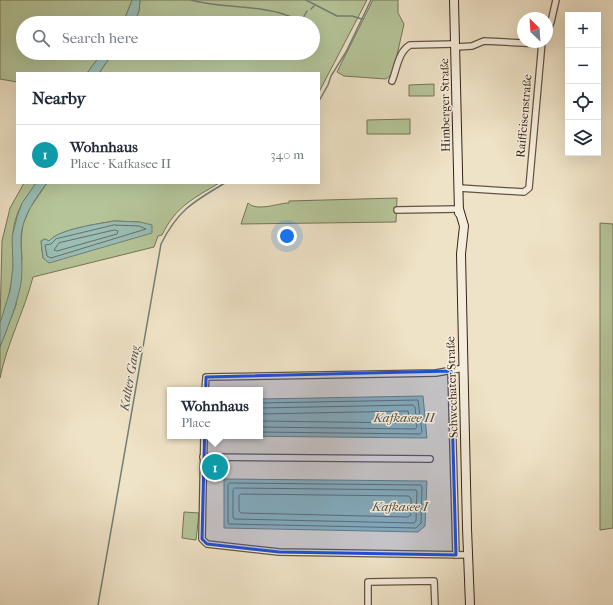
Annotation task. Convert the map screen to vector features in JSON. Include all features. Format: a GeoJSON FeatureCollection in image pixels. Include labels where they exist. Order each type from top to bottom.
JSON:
{"type":"FeatureCollection","features":[{"type":"Feature","properties":{"kind":"main road","name":"Himberger Straße"},"geometry":{"type":"LineString","coordinates":[[454,0],[459,209]]}},
{"type":"Feature","properties":{"kind":"main road","name":"Schwechater Straße"},"geometry":{"type":"LineString","coordinates":[[459,209],[464,226],[461,254],[470,605]]}},
{"type":"Feature","properties":{"kind":"street"},"geometry":{"type":"LineString","coordinates":[[553,16],[556,0]]}},
{"type":"Feature","properties":{"kind":"street"},"geometry":{"type":"LineString","coordinates":[[392,81],[401,52],[410,45],[476,45],[484,42],[517,43]]}},
{"type":"Feature","properties":{"kind":"street","name":"Raiffeisenstraße"},"geometry":{"type":"LineString","coordinates":[[459,188],[527,191],[530,188],[542,48]]}},
{"type":"Feature","properties":{"kind":"street"},"geometry":{"type":"LineString","coordinates":[[397,210],[459,209]]}},
{"type":"Feature","properties":{"kind":"street"},"geometry":{"type":"LineString","coordinates":[[205,387],[206,377],[451,371],[464,368]]}},
{"type":"Feature","properties":{"kind":"street"},"geometry":{"type":"LineString","coordinates":[[451,371],[456,555]]}},
{"type":"Feature","properties":{"kind":"street"},"geometry":{"type":"LineString","coordinates":[[204,439],[202,538],[207,544],[279,552],[469,555]]}},
{"type":"Feature","properties":{"kind":"street"},"geometry":{"type":"LineString","coordinates":[[203,457],[430,459]]}},
{"type":"Feature","properties":{"kind":"street"},"geometry":{"type":"LineString","coordinates":[[368,605],[368,582],[434,581],[435,605]]}},
{"type":"Feature","properties":{"kind":"highlighted area"},"geometry":{"type":"Polygon","coordinates":[[[451,371],[456,555],[279,552],[207,544],[202,539],[206,377],[451,371]]]}},
{"type":"Feature","properties":{"kind":"green space"},"geometry":{"type":"Polygon","coordinates":[[[0,0],[132,0],[126,16],[16,16],[16,60],[97,60],[88,72],[16,72],[16,82],[0,79],[0,0]]]}},
{"type":"Feature","properties":{"kind":"green space"},"geometry":{"type":"Polygon","coordinates":[[[140,0],[367,0],[320,90],[320,72],[100,72],[108,60],[320,60],[320,16],[137,16],[140,0]]]}},
{"type":"Feature","properties":{"kind":"green space"},"geometry":{"type":"Polygon","coordinates":[[[373,0],[398,0],[398,13],[404,24],[393,73],[386,79],[344,76],[337,72],[373,0]]]}},
{"type":"Feature","properties":{"kind":"green space"},"geometry":{"type":"Polygon","coordinates":[[[434,84],[434,96],[409,96],[409,85],[434,84]]]}},
{"type":"Feature","properties":{"kind":"green space"},"geometry":{"type":"Polygon","coordinates":[[[410,119],[410,134],[367,134],[367,120],[410,119]]]}},
{"type":"Feature","properties":{"kind":"green space"},"geometry":{"type":"Polygon","coordinates":[[[23,184],[35,184],[20,208],[14,225],[13,269],[10,290],[0,323],[2,241],[10,208],[23,184]]]}},
{"type":"Feature","properties":{"kind":"green space"},"geometry":{"type":"Polygon","coordinates":[[[46,184],[217,184],[193,199],[179,210],[167,225],[162,235],[158,236],[154,247],[33,277],[7,352],[0,378],[0,347],[16,305],[22,258],[21,240],[23,224],[30,208],[46,184]],[[114,221],[61,233],[49,241],[45,239],[41,241],[43,258],[140,222],[114,221]]]}},
{"type":"Feature","properties":{"kind":"green space"},"geometry":{"type":"Polygon","coordinates":[[[397,198],[396,222],[241,224],[248,203],[252,206],[262,207],[289,203],[289,201],[397,198]]]}},
{"type":"Feature","properties":{"kind":"green space"},"geometry":{"type":"Polygon","coordinates":[[[600,223],[613,224],[613,528],[600,530],[600,223]]]}},
{"type":"Feature","properties":{"kind":"green space"},"geometry":{"type":"Polygon","coordinates":[[[184,512],[199,513],[196,540],[182,538],[184,512]]]}},
{"type":"Feature","properties":{"kind":"water"},"geometry":{"type":"Polygon","coordinates":[[[132,0],[140,0],[137,16],[126,16],[132,0]]]}},
{"type":"Feature","properties":{"kind":"water"},"geometry":{"type":"Polygon","coordinates":[[[97,60],[108,60],[100,72],[88,72],[97,60]]]}},
{"type":"Feature","properties":{"kind":"water"},"geometry":{"type":"Polygon","coordinates":[[[35,184],[46,184],[29,210],[23,225],[21,240],[21,283],[15,307],[0,347],[0,323],[10,291],[13,267],[12,237],[22,203],[35,184]]]}},
{"type":"Feature","properties":{"kind":"water"},"geometry":{"type":"Polygon","coordinates":[[[114,221],[140,222],[152,225],[152,233],[49,263],[43,258],[41,241],[45,239],[49,241],[61,233],[70,230],[114,221]]]}},
{"type":"Feature","properties":{"kind":"water","name":"Kafkasee II"},"geometry":{"type":"Polygon","coordinates":[[[423,396],[427,438],[263,436],[263,399],[423,396]]]}},
{"type":"Feature","properties":{"kind":"water","name":"Kafkasee I"},"geometry":{"type":"Polygon","coordinates":[[[224,479],[427,481],[425,526],[418,532],[224,528],[224,479]]]}},
{"type":"Feature","properties":{"kind":"waterway"},"geometry":{"type":"LineString","coordinates":[[191,0],[202,3],[269,10],[289,16]]}},
{"type":"Feature","properties":{"kind":"waterway"},"geometry":{"type":"LineString","coordinates":[[306,0],[337,16],[352,16],[362,19]]}},
{"type":"Feature","properties":{"kind":"waterway","name":"Kalter Gang"},"geometry":{"type":"LineString","coordinates":[[320,99],[331,76],[346,52],[371,0]]}},
{"type":"Feature","properties":{"kind":"waterway"},"geometry":{"type":"LineString","coordinates":[[311,9],[314,6]]}},
{"type":"Feature","properties":{"kind":"waterway"},"geometry":{"type":"LineString","coordinates":[[304,16],[307,11]]}},
{"type":"Feature","properties":{"kind":"waterway","name":"Kalter Gang"},"geometry":{"type":"LineString","coordinates":[[98,605],[161,244],[167,232],[187,208],[223,184]]}},
{"type":"Feature","properties":{"kind":"place","name":"Wohnhaus"},"geometry":{"type":"Point","coordinates":[215,467]}}]}
